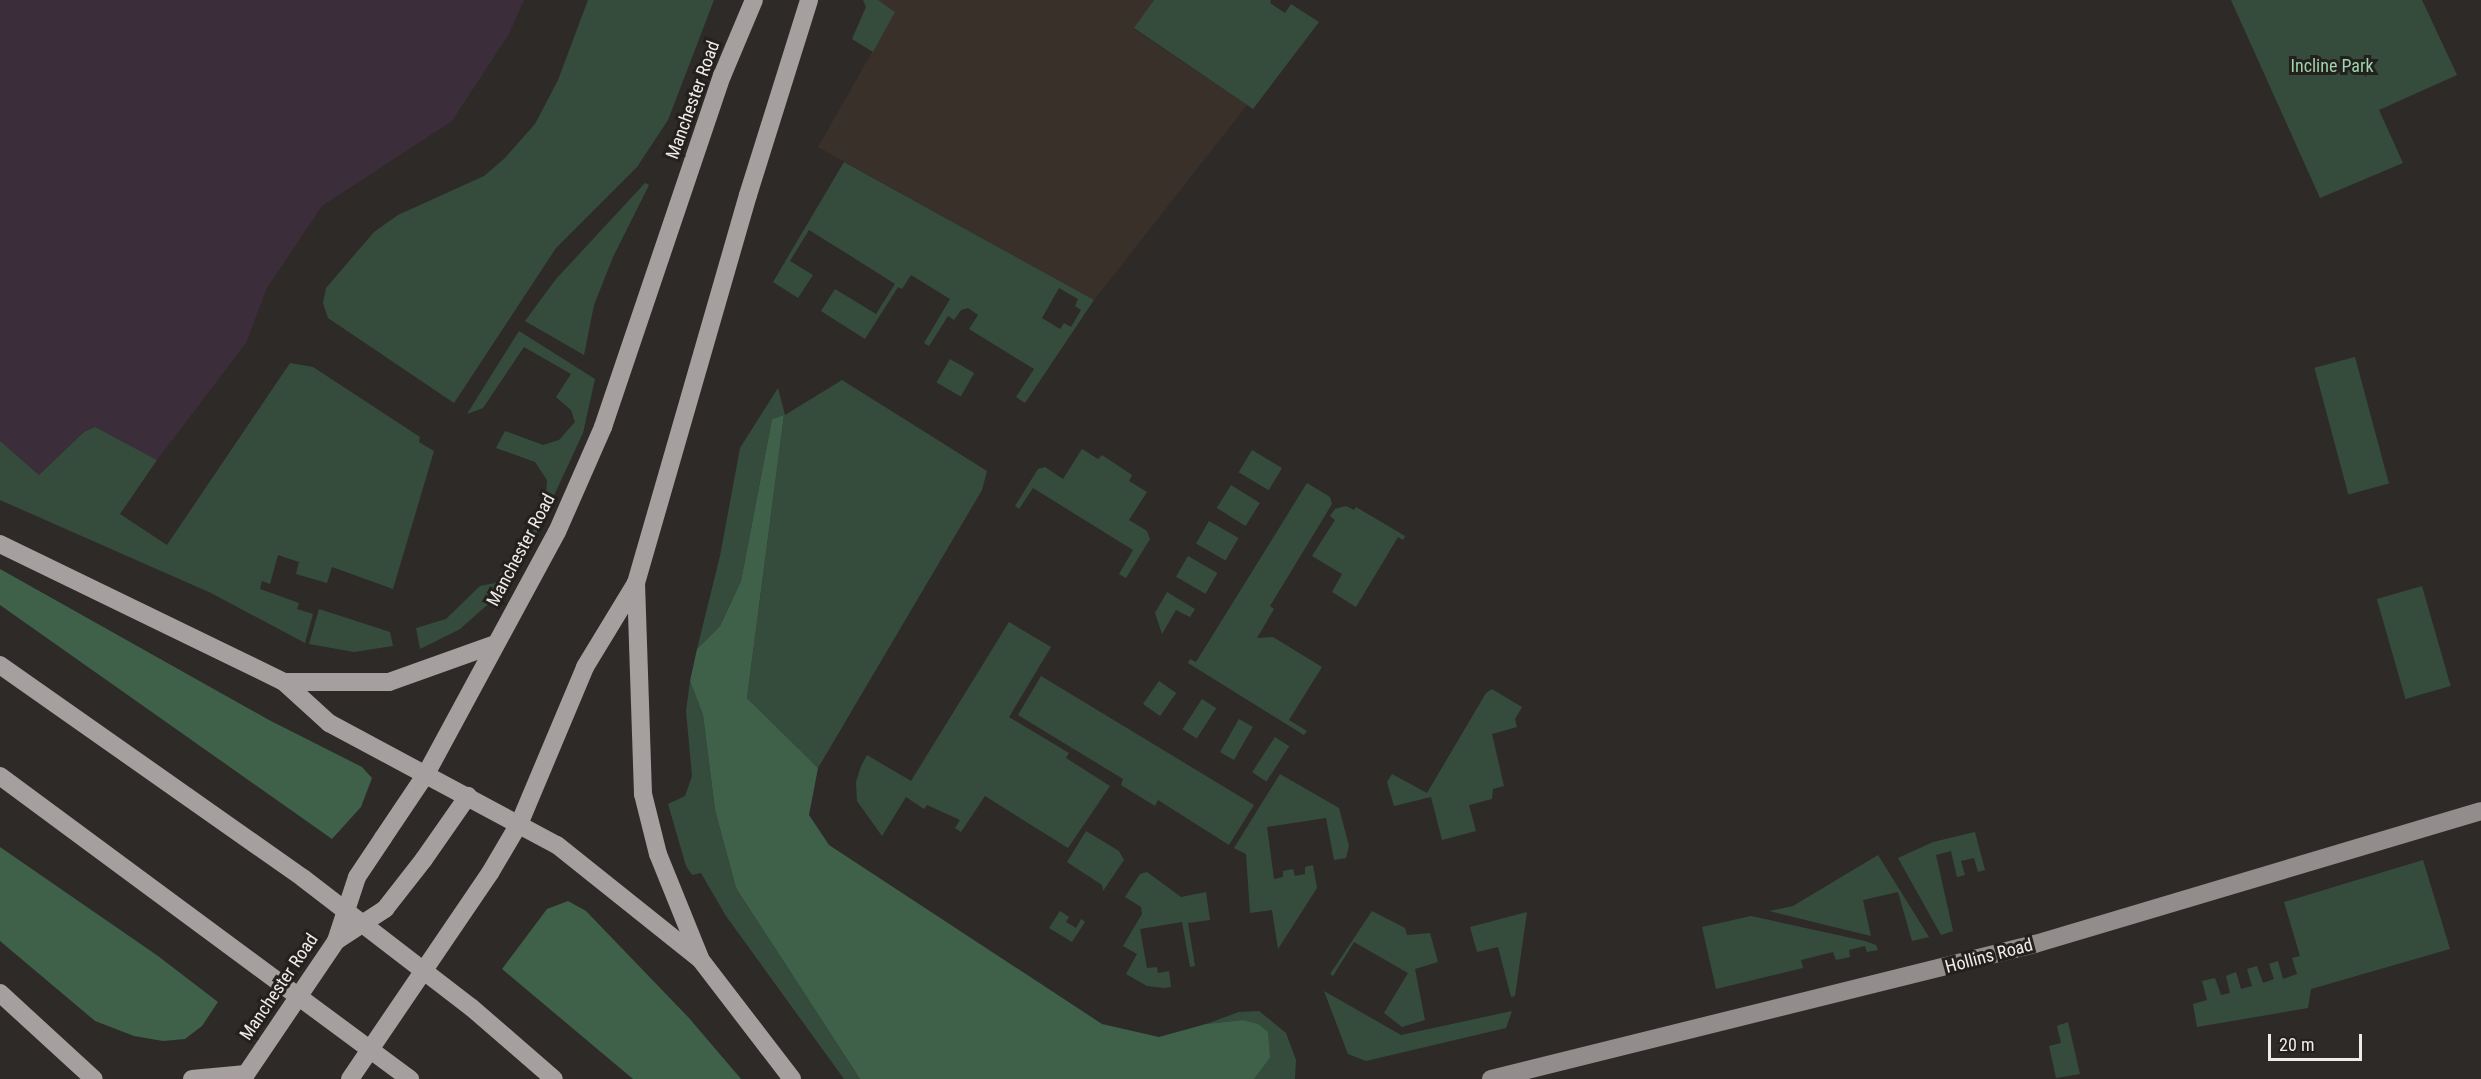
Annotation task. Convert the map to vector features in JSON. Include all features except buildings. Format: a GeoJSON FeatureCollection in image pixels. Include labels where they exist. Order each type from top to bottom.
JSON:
{"type":"FeatureCollection","features":[{"type":"Feature","properties":{"kind":"highway","name":"Manchester Road"},"geometry":{"type":"LineString","coordinates":[[244,1077],[336,941],[357,877],[426,774],[557,532],[603,427],[722,76],[754,0]]}},
{"type":"Feature","properties":{"kind":"highway"},"geometry":{"type":"LineString","coordinates":[[350,1079],[490,873],[519,822],[585,667],[636,583],[745,205],[809,0]]}},
{"type":"Feature","properties":{"kind":"highway"},"geometry":{"type":"LineString","coordinates":[[0,544],[284,682],[329,723],[519,822],[565,850],[700,959],[792,1079]]}},
{"type":"Feature","properties":{"kind":"highway"},"geometry":{"type":"LineString","coordinates":[[636,583],[642,786],[658,854],[700,959]]}},
{"type":"Feature","properties":{"kind":"highway"},"geometry":{"type":"LineString","coordinates":[[284,682],[388,682],[411,677],[495,644]]}},
{"type":"Feature","properties":{"kind":"highway"},"geometry":{"type":"LineString","coordinates":[[0,665],[303,878],[472,1008],[554,1079]]}},
{"type":"Feature","properties":{"kind":"highway"},"geometry":{"type":"LineString","coordinates":[[0,776],[410,1079]]}},
{"type":"Feature","properties":{"kind":"highway"},"geometry":{"type":"LineString","coordinates":[[336,941],[385,909],[424,859],[468,796]]}},
{"type":"Feature","properties":{"kind":"highway"},"geometry":{"type":"LineString","coordinates":[[0,993],[94,1079]]}},
{"type":"Feature","properties":{"kind":"highway"},"geometry":{"type":"LineString","coordinates":[[192,1079],[244,1077]]}},
{"type":"Feature","properties":{"kind":"main road","name":"Hollins Road"},"geometry":{"type":"LineString","coordinates":[[1491,1079],[2046,941],[2481,811]]}},
{"type":"Feature","properties":{"kind":"shaded area"},"geometry":{"type":"Polygon","coordinates":[[[0,0],[524,0],[509,34],[452,121],[322,206],[267,288],[246,343],[157,460],[95,427],[84,432],[39,475],[0,441],[0,0]]]}},
{"type":"Feature","properties":{"kind":"shaded area"},"geometry":{"type":"Polygon","coordinates":[[[878,0],[1154,0],[1134,29],[1247,105],[1094,300],[818,147],[895,12],[878,0]]]}},
{"type":"Feature","properties":{"kind":"green space"},"geometry":{"type":"Polygon","coordinates":[[[588,0],[714,0],[668,120],[637,167],[556,248],[454,403],[328,318],[323,303],[326,288],[374,232],[398,215],[484,176],[505,158],[535,124],[558,80],[588,0]]]}},
{"type":"Feature","properties":{"kind":"green space"},"geometry":{"type":"Polygon","coordinates":[[[863,0],[878,0],[895,12],[873,52],[852,39],[866,7],[863,0]]]}},
{"type":"Feature","properties":{"kind":"green space"},"geometry":{"type":"Polygon","coordinates":[[[1154,0],[1271,0],[1270,3],[1285,13],[1291,4],[1319,22],[1253,109],[1134,28],[1154,0]]]}},
{"type":"Feature","properties":{"kind":"green space","name":"Incline Park"},"geometry":{"type":"Polygon","coordinates":[[[2231,0],[2422,0],[2457,75],[2379,110],[2403,163],[2320,198],[2231,0]]]}},
{"type":"Feature","properties":{"kind":"green space"},"geometry":{"type":"Polygon","coordinates":[[[844,162],[1094,300],[1025,403],[1016,397],[1034,369],[969,329],[978,315],[968,308],[961,310],[954,320],[948,316],[929,346],[924,343],[950,299],[911,275],[902,289],[898,287],[865,339],[821,311],[835,289],[876,314],[895,284],[809,230],[790,261],[813,275],[798,298],[773,282],[844,162]],[[1059,288],[1042,318],[1060,329],[1064,323],[1071,327],[1081,310],[1075,306],[1078,299],[1059,288]]]}},
{"type":"Feature","properties":{"kind":"green space"},"geometry":{"type":"Polygon","coordinates":[[[645,183],[649,185],[613,257],[594,305],[584,355],[525,321],[556,279],[645,183]]]}},
{"type":"Feature","properties":{"kind":"green space"},"geometry":{"type":"Polygon","coordinates":[[[519,331],[595,379],[583,433],[523,562],[502,592],[460,629],[420,649],[416,628],[446,619],[480,586],[495,583],[546,498],[547,480],[535,462],[496,448],[505,431],[543,445],[559,440],[575,422],[571,410],[556,397],[571,374],[524,347],[483,408],[467,414],[519,331]]]}},
{"type":"Feature","properties":{"kind":"green space"},"geometry":{"type":"Polygon","coordinates":[[[2355,357],[2389,484],[2348,494],[2314,368],[2355,357]]]}},
{"type":"Feature","properties":{"kind":"green space"},"geometry":{"type":"Polygon","coordinates":[[[950,359],[974,373],[961,396],[936,382],[950,359]]]}},
{"type":"Feature","properties":{"kind":"green space"},"geometry":{"type":"Polygon","coordinates":[[[290,363],[313,367],[420,437],[419,442],[434,451],[393,589],[332,567],[327,583],[296,574],[299,562],[278,555],[270,584],[262,581],[260,589],[299,603],[297,609],[313,614],[305,643],[211,593],[0,500],[0,441],[39,475],[84,432],[95,427],[157,460],[120,514],[167,545],[290,363]]]}},
{"type":"Feature","properties":{"kind":"green space"},"geometry":{"type":"Polygon","coordinates":[[[842,380],[987,471],[982,490],[818,768],[747,698],[784,415],[772,419],[741,581],[720,626],[697,649],[720,556],[740,448],[778,388],[785,415],[842,380]]]}},
{"type":"Feature","properties":{"kind":"green space"},"geometry":{"type":"Polygon","coordinates":[[[784,415],[747,698],[818,768],[809,815],[829,845],[1102,1024],[1159,1037],[1206,1024],[1242,1020],[1258,1024],[1268,1032],[1270,1058],[1254,1079],[860,1079],[736,888],[715,810],[703,715],[690,681],[697,649],[720,626],[741,581],[772,419],[784,415]]]}},
{"type":"Feature","properties":{"kind":"green space"},"geometry":{"type":"Polygon","coordinates":[[[1082,449],[1098,459],[1102,455],[1132,475],[1129,481],[1147,492],[1129,520],[1147,531],[1150,539],[1126,578],[1119,574],[1133,550],[1033,488],[1019,509],[1015,506],[1038,469],[1045,467],[1063,479],[1082,449]]]}},
{"type":"Feature","properties":{"kind":"green space"},"geometry":{"type":"Polygon","coordinates":[[[1252,450],[1282,468],[1269,490],[1239,472],[1252,450]]]}},
{"type":"Feature","properties":{"kind":"green space"},"geometry":{"type":"Polygon","coordinates":[[[1307,483],[1330,497],[1332,504],[1270,606],[1274,609],[1257,638],[1273,637],[1322,667],[1289,720],[1307,731],[1304,735],[1188,663],[1190,659],[1196,662],[1307,483]]]}},
{"type":"Feature","properties":{"kind":"green space"},"geometry":{"type":"Polygon","coordinates":[[[1231,485],[1260,503],[1246,526],[1217,508],[1231,485]]]}},
{"type":"Feature","properties":{"kind":"green space"},"geometry":{"type":"Polygon","coordinates":[[[1346,506],[1354,510],[1356,507],[1405,536],[1403,540],[1398,537],[1356,607],[1332,592],[1342,574],[1312,556],[1335,520],[1330,516],[1335,509],[1346,506]]]}},
{"type":"Feature","properties":{"kind":"green space"},"geometry":{"type":"Polygon","coordinates":[[[1209,521],[1238,538],[1225,561],[1196,544],[1209,521]]]}},
{"type":"Feature","properties":{"kind":"green space"},"geometry":{"type":"Polygon","coordinates":[[[1188,556],[1217,573],[1205,594],[1176,577],[1188,556]]]}},
{"type":"Feature","properties":{"kind":"green space"},"geometry":{"type":"Polygon","coordinates":[[[0,569],[269,720],[362,767],[372,778],[361,807],[332,839],[0,605],[0,569]]]}},
{"type":"Feature","properties":{"kind":"green space"},"geometry":{"type":"Polygon","coordinates":[[[2422,586],[2451,686],[2405,699],[2377,599],[2422,586]]]}},
{"type":"Feature","properties":{"kind":"green space"},"geometry":{"type":"Polygon","coordinates":[[[1167,592],[1195,609],[1190,617],[1176,610],[1162,634],[1155,613],[1167,592]]]}},
{"type":"Feature","properties":{"kind":"green space"},"geometry":{"type":"Polygon","coordinates":[[[319,609],[390,632],[393,646],[354,652],[309,644],[319,609]]]}},
{"type":"Feature","properties":{"kind":"green space"},"geometry":{"type":"Polygon","coordinates":[[[1009,622],[1051,647],[1009,717],[1069,753],[1066,758],[1110,786],[1068,848],[985,796],[961,832],[955,828],[960,820],[927,805],[924,809],[906,797],[882,836],[857,801],[856,782],[867,755],[911,781],[1009,622]]]}},
{"type":"Feature","properties":{"kind":"green space"},"geometry":{"type":"Polygon","coordinates":[[[1041,676],[1254,805],[1229,845],[1158,800],[1155,806],[1121,785],[1123,779],[1018,715],[1041,676]]]}},
{"type":"Feature","properties":{"kind":"green space"},"geometry":{"type":"Polygon","coordinates":[[[690,681],[703,715],[715,810],[736,888],[860,1079],[844,1079],[726,916],[701,873],[692,875],[686,866],[668,804],[685,796],[692,776],[686,711],[690,681]]]}},
{"type":"Feature","properties":{"kind":"green space"},"geometry":{"type":"Polygon","coordinates":[[[1159,681],[1176,693],[1160,716],[1143,704],[1159,681]]]}},
{"type":"Feature","properties":{"kind":"green space"},"geometry":{"type":"Polygon","coordinates":[[[1492,689],[1522,707],[1515,719],[1517,727],[1492,734],[1504,786],[1493,789],[1492,799],[1469,805],[1476,831],[1442,840],[1431,797],[1394,806],[1387,782],[1392,774],[1427,793],[1486,693],[1492,689]]]}},
{"type":"Feature","properties":{"kind":"green space"},"geometry":{"type":"Polygon","coordinates":[[[1202,699],[1216,708],[1197,738],[1182,729],[1202,699]]]}},
{"type":"Feature","properties":{"kind":"green space"},"geometry":{"type":"Polygon","coordinates":[[[1239,719],[1253,727],[1234,760],[1220,752],[1239,719]]]}},
{"type":"Feature","properties":{"kind":"green space"},"geometry":{"type":"Polygon","coordinates":[[[1275,737],[1289,746],[1266,781],[1252,772],[1275,737]]]}},
{"type":"Feature","properties":{"kind":"green space"},"geometry":{"type":"Polygon","coordinates":[[[1280,774],[1339,808],[1349,846],[1346,858],[1334,860],[1326,818],[1267,827],[1274,879],[1283,877],[1283,871],[1293,869],[1295,876],[1305,874],[1305,867],[1313,865],[1317,888],[1278,949],[1272,910],[1250,913],[1246,854],[1234,848],[1280,774]]]}},
{"type":"Feature","properties":{"kind":"green space"},"geometry":{"type":"Polygon","coordinates":[[[1086,831],[1119,851],[1124,860],[1103,891],[1102,885],[1067,862],[1086,831]]]}},
{"type":"Feature","properties":{"kind":"green space"},"geometry":{"type":"Polygon","coordinates":[[[1975,832],[1985,870],[1978,872],[1974,858],[1961,861],[1965,875],[1957,877],[1951,851],[1936,855],[1953,931],[1941,935],[1898,858],[1933,842],[1975,832]]]}},
{"type":"Feature","properties":{"kind":"green space"},"geometry":{"type":"Polygon","coordinates":[[[0,847],[158,956],[218,1002],[202,1026],[185,1039],[163,1041],[134,1036],[95,1021],[0,941],[0,847]]]}},
{"type":"Feature","properties":{"kind":"green space"},"geometry":{"type":"Polygon","coordinates":[[[1878,855],[1929,937],[1912,941],[1898,892],[1863,900],[1871,936],[1769,911],[1793,906],[1878,855]]]}},
{"type":"Feature","properties":{"kind":"green space"},"geometry":{"type":"Polygon","coordinates":[[[2423,860],[2450,949],[2311,989],[2308,1008],[2197,1027],[2193,1004],[2207,1000],[2202,981],[2215,978],[2221,995],[2230,993],[2226,976],[2236,972],[2241,989],[2252,986],[2247,969],[2257,966],[2263,983],[2274,979],[2269,964],[2278,961],[2283,979],[2297,974],[2292,958],[2300,956],[2284,902],[2423,860]]]}},
{"type":"Feature","properties":{"kind":"green space"},"geometry":{"type":"Polygon","coordinates":[[[1147,872],[1181,897],[1206,892],[1210,920],[1188,923],[1195,966],[1190,967],[1182,922],[1140,929],[1147,968],[1157,967],[1158,973],[1169,971],[1171,987],[1147,986],[1126,974],[1137,954],[1123,946],[1142,914],[1141,907],[1125,897],[1140,874],[1147,872]]]}},
{"type":"Feature","properties":{"kind":"green space"},"geometry":{"type":"Polygon","coordinates":[[[568,901],[586,911],[689,1018],[741,1079],[633,1079],[502,969],[547,909],[568,901]]]}},
{"type":"Feature","properties":{"kind":"green space"},"geometry":{"type":"Polygon","coordinates":[[[1060,911],[1069,917],[1066,922],[1076,928],[1081,919],[1085,922],[1072,942],[1049,928],[1060,911]]]}},
{"type":"Feature","properties":{"kind":"green space"},"geometry":{"type":"Polygon","coordinates":[[[1372,911],[1405,928],[1407,935],[1430,933],[1438,962],[1415,969],[1425,1020],[1402,1027],[1384,1013],[1408,973],[1354,942],[1333,976],[1330,974],[1372,911]]]}},
{"type":"Feature","properties":{"kind":"green space"},"geometry":{"type":"Polygon","coordinates":[[[1527,912],[1515,996],[1511,997],[1498,947],[1477,952],[1470,927],[1527,912]]]}},
{"type":"Feature","properties":{"kind":"green space"},"geometry":{"type":"Polygon","coordinates":[[[1751,916],[1865,941],[1876,945],[1878,950],[1867,952],[1865,946],[1849,950],[1850,957],[1836,960],[1833,952],[1801,960],[1803,968],[1716,989],[1702,927],[1751,916]]]}},
{"type":"Feature","properties":{"kind":"green space"},"geometry":{"type":"Polygon","coordinates":[[[1324,991],[1401,1035],[1512,1011],[1506,1028],[1366,1061],[1348,1054],[1324,991]]]}},
{"type":"Feature","properties":{"kind":"green space"},"geometry":{"type":"Polygon","coordinates":[[[1259,1011],[1286,1033],[1296,1060],[1295,1079],[1254,1079],[1270,1058],[1242,1020],[1206,1024],[1239,1012],[1259,1011]]]}},
{"type":"Feature","properties":{"kind":"green space"},"geometry":{"type":"Polygon","coordinates":[[[2068,1022],[2080,1074],[2056,1078],[2049,1046],[2061,1043],[2057,1026],[2068,1022]]]}}]}
